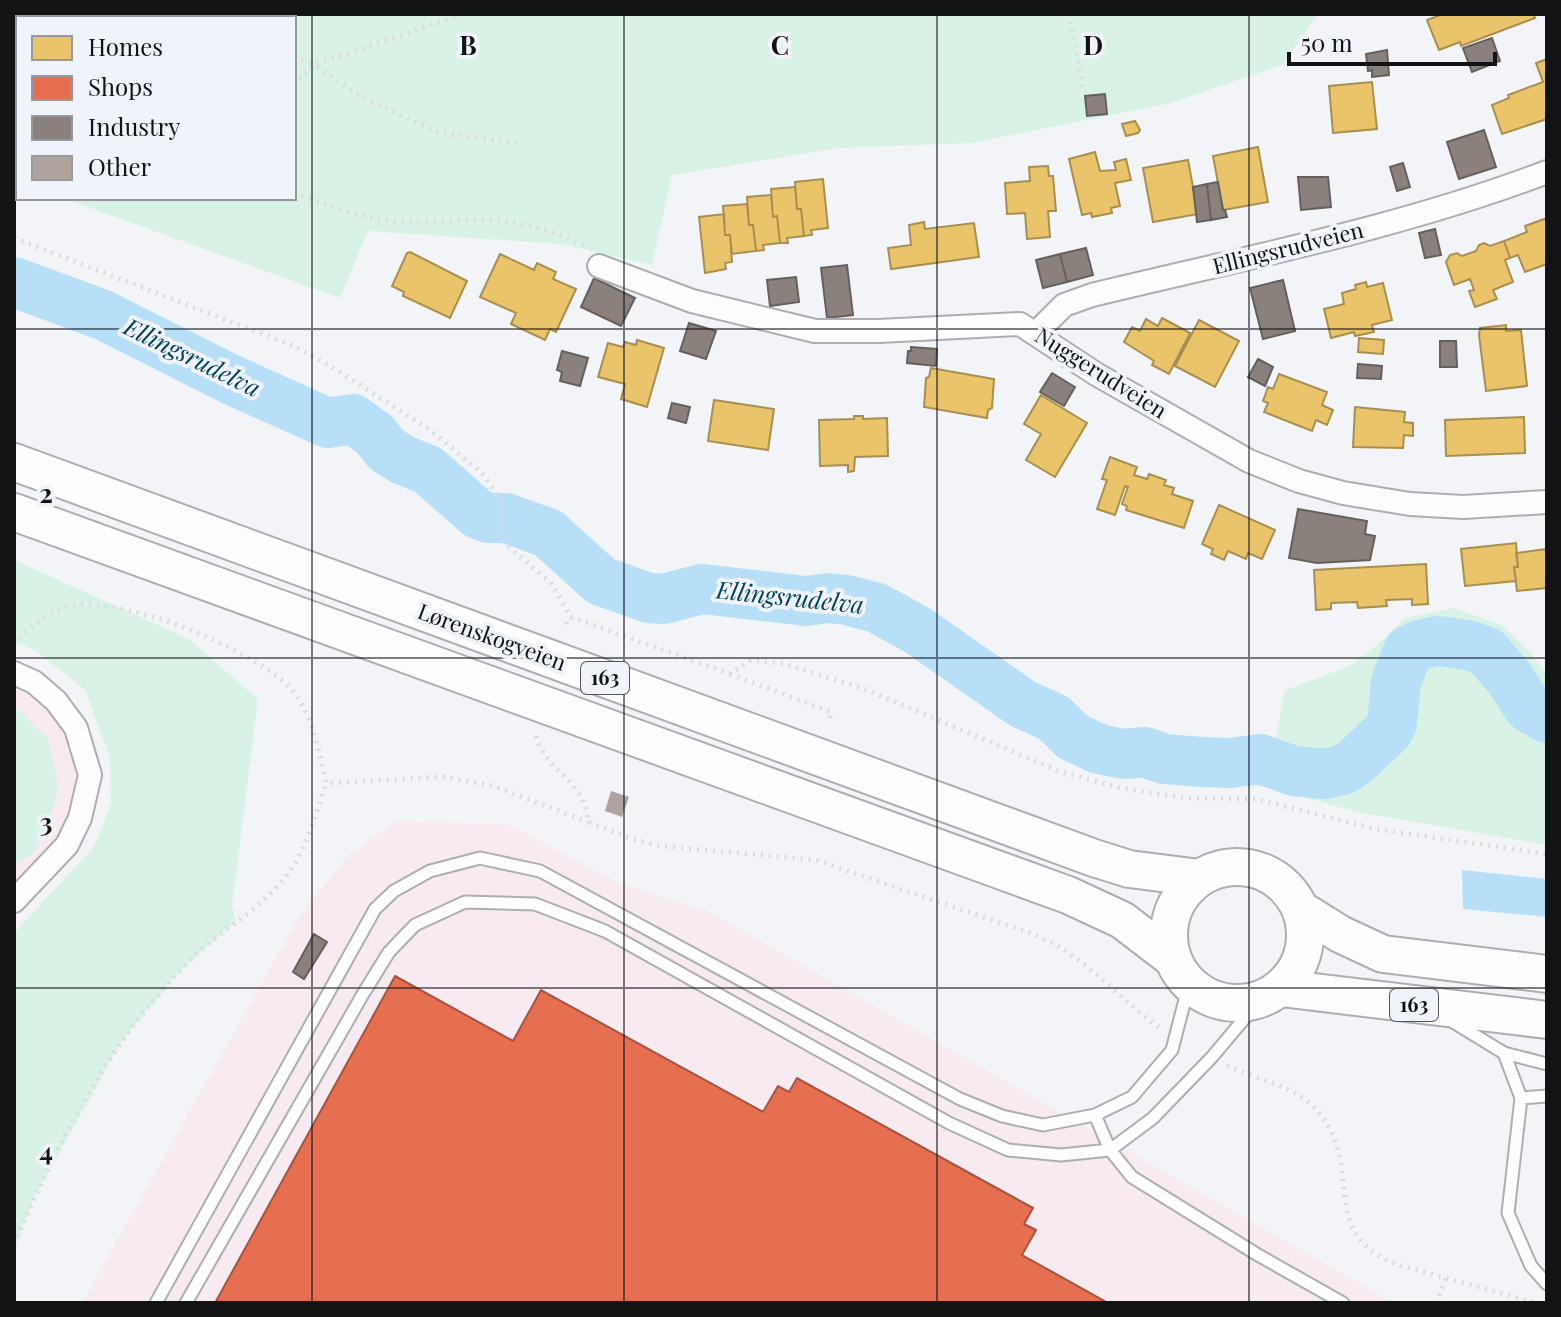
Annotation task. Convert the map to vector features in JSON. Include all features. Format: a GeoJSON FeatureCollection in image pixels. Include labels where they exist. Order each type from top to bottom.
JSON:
{"type":"FeatureCollection","features":[{"type":"Feature","properties":{"kind":"highway","name":"Lørenskogveien"},"geometry":{"type":"LineString","coordinates":[[14,462],[1094,858],[1129,869],[1200,878]]}},
{"type":"Feature","properties":{"kind":"highway","name":"Lørenskogveien"},"geometry":{"type":"LineString","coordinates":[[14,512],[1068,895],[1122,920],[1181,972]]}},
{"type":"Feature","properties":{"kind":"highway","name":"163"},"geometry":{"type":"LineString","coordinates":[[1200,878],[1232,867],[1257,871],[1279,882],[1300,909],[1365,948],[1383,954],[1547,974]]}},
{"type":"Feature","properties":{"kind":"highway"},"geometry":{"type":"LineString","coordinates":[[1181,972],[1169,941],[1170,923],[1176,905],[1186,890],[1200,878]]}},
{"type":"Feature","properties":{"kind":"highway"},"geometry":{"type":"LineString","coordinates":[[1270,994],[1293,975],[1301,960],[1305,925],[1300,909]]}},
{"type":"Feature","properties":{"kind":"highway","name":"163"},"geometry":{"type":"LineString","coordinates":[[1181,972],[1205,995],[1222,1002],[1242,1003],[1270,994],[1547,1020]]}},
{"type":"Feature","properties":{"kind":"street","name":"Ellingsrudveien"},"geometry":{"type":"LineString","coordinates":[[1036,333],[1064,305],[1092,295],[1433,211],[1547,172]]}},
{"type":"Feature","properties":{"kind":"street","name":"Nuggerudveien"},"geometry":{"type":"LineString","coordinates":[[599,266],[692,301],[815,331],[1020,324],[1096,374],[1249,461],[1299,481],[1343,493],[1410,504],[1463,507],[1547,502]]}},
{"type":"Feature","properties":{"kind":"street"},"geometry":{"type":"LineString","coordinates":[[14,901],[67,845],[80,818],[90,775],[76,728],[56,701],[24,678]]}},
{"type":"Feature","properties":{"kind":"lane"},"geometry":{"type":"LineString","coordinates":[[156,1303],[375,909],[394,891],[430,871],[480,858],[540,871],[960,1099],[1002,1116],[1043,1125],[1095,1115],[1132,1097],[1172,1050],[1181,972]]}},
{"type":"Feature","properties":{"kind":"lane"},"geometry":{"type":"LineString","coordinates":[[186,1303],[389,952],[415,925],[465,902],[535,904],[605,931],[949,1123],[1008,1150],[1061,1155],[1110,1150],[1153,1118],[1270,994]]}},
{"type":"Feature","properties":{"kind":"lane"},"geometry":{"type":"LineString","coordinates":[[1434,1008],[1465,1031],[1504,1053],[1547,1064]]}},
{"type":"Feature","properties":{"kind":"lane"},"geometry":{"type":"LineString","coordinates":[[1504,1053],[1521,1098],[1508,1213],[1531,1266],[1547,1284]]}},
{"type":"Feature","properties":{"kind":"lane"},"geometry":{"type":"LineString","coordinates":[[1521,1098],[1547,1096]]}},
{"type":"Feature","properties":{"kind":"lane"},"geometry":{"type":"LineString","coordinates":[[1095,1115],[1110,1150],[1132,1177],[1343,1303]]}},
{"type":"Feature","properties":{"kind":"path"},"geometry":{"type":"LineString","coordinates":[[296,83],[314,65],[462,14]]}},
{"type":"Feature","properties":{"kind":"path"},"geometry":{"type":"LineString","coordinates":[[1069,14],[1083,87]]}},
{"type":"Feature","properties":{"kind":"path"},"geometry":{"type":"LineString","coordinates":[[296,59],[314,65],[358,95],[437,132],[517,143]]}},
{"type":"Feature","properties":{"kind":"path"},"geometry":{"type":"LineString","coordinates":[[296,194],[361,216],[412,223],[500,220],[547,229],[588,247],[599,266]]}},
{"type":"Feature","properties":{"kind":"path"},"geometry":{"type":"LineString","coordinates":[[14,238],[294,346],[332,367],[430,430],[481,472],[500,498],[500,525],[508,546],[551,583],[571,617],[831,712],[830,718]]}},
{"type":"Feature","properties":{"kind":"path"},"geometry":{"type":"LineString","coordinates":[[14,644],[45,616],[65,607],[90,603],[142,613],[211,640],[252,659],[290,688],[311,725],[326,783],[303,848],[278,886],[200,951],[121,1042],[70,1124],[14,1244]]}},
{"type":"Feature","properties":{"kind":"path"},"geometry":{"type":"LineString","coordinates":[[566,624],[571,617]]}},
{"type":"Feature","properties":{"kind":"path"},"geometry":{"type":"LineString","coordinates":[[730,674],[751,660],[786,664],[867,690],[1061,772],[1125,789],[1186,798],[1255,799],[1376,829],[1547,854]]}},
{"type":"Feature","properties":{"kind":"path"},"geometry":{"type":"LineString","coordinates":[[536,727],[540,748],[585,800],[588,822]]}},
{"type":"Feature","properties":{"kind":"path"},"geometry":{"type":"LineString","coordinates":[[326,783],[443,777],[494,786],[632,839],[661,846],[816,860],[949,901],[1033,934],[1064,950],[1160,1028]]}},
{"type":"Feature","properties":{"kind":"path"},"geometry":{"type":"LineString","coordinates":[[1227,1066],[1284,1088],[1303,1098],[1319,1113],[1338,1148],[1350,1225],[1357,1239],[1369,1250],[1385,1261],[1537,1303]]}},
{"type":"Feature","properties":{"kind":"path"},"geometry":{"type":"LineString","coordinates":[[1436,1303],[1446,1278]]}},
{"type":"Feature","properties":{"kind":"shaded area"},"geometry":{"type":"Polygon","coordinates":[[[14,681],[25,686],[68,732],[77,786],[62,829],[40,867],[14,892],[14,681]]]}},
{"type":"Feature","properties":{"kind":"shaded area"},"geometry":{"type":"Polygon","coordinates":[[[397,821],[510,825],[615,881],[706,910],[1394,1303],[82,1303],[298,918],[347,856],[397,821]]]}},
{"type":"Feature","properties":{"kind":"green space"},"geometry":{"type":"Polygon","coordinates":[[[14,14],[1319,14],[1282,65],[1167,104],[971,143],[840,148],[672,175],[652,265],[561,244],[368,231],[340,298],[69,200],[296,200],[296,16],[16,16],[14,180],[14,14]]]}},
{"type":"Feature","properties":{"kind":"green space"},"geometry":{"type":"Polygon","coordinates":[[[14,560],[189,639],[258,699],[232,906],[236,921],[180,971],[121,1042],[33,1200],[14,1249],[14,933],[94,847],[111,804],[110,759],[86,691],[35,650],[14,642],[14,560]]]}},
{"type":"Feature","properties":{"kind":"green space"},"geometry":{"type":"Polygon","coordinates":[[[1454,608],[1502,625],[1531,653],[1547,675],[1547,845],[1357,812],[1268,787],[1284,691],[1351,665],[1405,618],[1454,608]]]}},
{"type":"Feature","properties":{"kind":"green space"},"geometry":{"type":"Polygon","coordinates":[[[14,706],[48,739],[59,789],[45,831],[32,855],[17,863],[14,862],[14,706]]]}},
{"type":"Feature","properties":{"kind":"water"},"geometry":{"type":"Polygon","coordinates":[[[1462,870],[1547,879],[1547,917],[1463,909],[1462,870]]]}},
{"type":"Feature","properties":{"kind":"building: Homes"},"geometry":{"type":"Polygon","coordinates":[[[1443,14],[1533,14],[1535,18],[1461,46],[1460,42],[1439,50],[1427,20],[1443,14]]]}},
{"type":"Feature","properties":{"kind":"building: Homes"},"geometry":{"type":"Polygon","coordinates":[[[1547,59],[1547,119],[1502,134],[1492,105],[1509,98],[1508,95],[1543,82],[1536,63],[1547,59]]]}},
{"type":"Feature","properties":{"kind":"building: Homes"},"geometry":{"type":"Polygon","coordinates":[[[1372,82],[1377,129],[1333,133],[1329,86],[1372,82]]]}},
{"type":"Feature","properties":{"kind":"building: Homes"},"geometry":{"type":"Polygon","coordinates":[[[1135,121],[1140,130],[1126,136],[1122,124],[1135,121]]]}},
{"type":"Feature","properties":{"kind":"building: Homes"},"geometry":{"type":"Polygon","coordinates":[[[1258,147],[1268,202],[1223,210],[1213,156],[1258,147]]]}},
{"type":"Feature","properties":{"kind":"building: Homes"},"geometry":{"type":"Polygon","coordinates":[[[1095,152],[1100,171],[1116,170],[1114,162],[1126,159],[1131,180],[1115,183],[1120,206],[1111,208],[1112,213],[1092,217],[1091,213],[1082,215],[1069,159],[1095,152]]]}},
{"type":"Feature","properties":{"kind":"building: Homes"},"geometry":{"type":"Polygon","coordinates":[[[1188,160],[1198,214],[1153,222],[1143,168],[1188,160]]]}},
{"type":"Feature","properties":{"kind":"building: Homes"},"geometry":{"type":"Polygon","coordinates":[[[1048,166],[1049,176],[1053,176],[1056,211],[1048,211],[1050,237],[1027,239],[1025,213],[1007,214],[1005,183],[1030,181],[1029,167],[1048,166]]]}},
{"type":"Feature","properties":{"kind":"building: Homes"},"geometry":{"type":"Polygon","coordinates":[[[823,179],[828,228],[811,230],[812,235],[804,236],[801,209],[797,209],[795,182],[823,179]]]}},
{"type":"Feature","properties":{"kind":"building: Homes"},"geometry":{"type":"Polygon","coordinates":[[[795,187],[804,236],[787,238],[788,243],[780,243],[777,216],[773,217],[771,189],[795,187]]]}},
{"type":"Feature","properties":{"kind":"building: Homes"},"geometry":{"type":"Polygon","coordinates":[[[771,195],[780,243],[763,245],[764,250],[756,251],[753,225],[749,225],[747,197],[771,195]]]}},
{"type":"Feature","properties":{"kind":"building: Homes"},"geometry":{"type":"Polygon","coordinates":[[[747,204],[756,251],[732,254],[730,235],[725,235],[723,206],[747,204]]]}},
{"type":"Feature","properties":{"kind":"building: Homes"},"geometry":{"type":"Polygon","coordinates":[[[724,214],[725,235],[730,235],[732,262],[725,263],[726,269],[705,273],[699,217],[724,214]]]}},
{"type":"Feature","properties":{"kind":"building: Homes"},"geometry":{"type":"Polygon","coordinates":[[[1547,218],[1547,264],[1525,272],[1518,255],[1510,258],[1504,241],[1527,232],[1525,226],[1547,218]]]}},
{"type":"Feature","properties":{"kind":"building: Homes"},"geometry":{"type":"Polygon","coordinates":[[[924,222],[925,229],[974,223],[979,257],[891,269],[888,248],[911,245],[909,225],[924,222]]]}},
{"type":"Feature","properties":{"kind":"building: Homes"},"geometry":{"type":"Polygon","coordinates":[[[1504,241],[1510,258],[1505,260],[1513,282],[1493,290],[1497,299],[1475,307],[1469,291],[1474,290],[1470,279],[1454,285],[1446,262],[1450,255],[1457,253],[1462,256],[1476,251],[1484,243],[1490,246],[1504,241]]]}},
{"type":"Feature","properties":{"kind":"building: Homes"},"geometry":{"type":"Polygon","coordinates":[[[410,252],[467,281],[450,318],[403,296],[404,292],[392,286],[410,252]]]}},
{"type":"Feature","properties":{"kind":"building: Homes"},"geometry":{"type":"Polygon","coordinates":[[[500,254],[534,270],[537,263],[556,272],[553,279],[576,289],[556,332],[550,329],[545,340],[511,324],[516,313],[480,297],[500,254]]]}},
{"type":"Feature","properties":{"kind":"building: Homes"},"geometry":{"type":"Polygon","coordinates":[[[1366,282],[1367,287],[1383,283],[1392,320],[1372,325],[1374,332],[1355,336],[1354,332],[1331,338],[1324,309],[1344,304],[1342,293],[1366,282]]]}},
{"type":"Feature","properties":{"kind":"building: Homes"},"geometry":{"type":"Polygon","coordinates":[[[1162,318],[1190,333],[1169,374],[1152,365],[1154,361],[1124,342],[1132,327],[1140,331],[1146,319],[1158,326],[1162,318]]]}},
{"type":"Feature","properties":{"kind":"building: Homes"},"geometry":{"type":"Polygon","coordinates":[[[1199,320],[1239,341],[1215,387],[1175,366],[1199,320]]]}},
{"type":"Feature","properties":{"kind":"building: Homes"},"geometry":{"type":"Polygon","coordinates":[[[1506,325],[1506,331],[1521,330],[1527,386],[1486,391],[1480,328],[1506,325]]]}},
{"type":"Feature","properties":{"kind":"building: Homes"},"geometry":{"type":"Polygon","coordinates":[[[1359,338],[1384,340],[1383,354],[1358,352],[1359,338]]]}},
{"type":"Feature","properties":{"kind":"building: Homes"},"geometry":{"type":"Polygon","coordinates":[[[637,340],[664,348],[647,407],[621,399],[625,384],[598,377],[608,343],[623,347],[625,342],[636,345],[637,340]]]}},
{"type":"Feature","properties":{"kind":"building: Homes"},"geometry":{"type":"Polygon","coordinates":[[[931,368],[994,379],[992,408],[988,410],[987,418],[924,407],[926,378],[931,368]]]}},
{"type":"Feature","properties":{"kind":"building: Homes"},"geometry":{"type":"Polygon","coordinates":[[[1279,374],[1327,392],[1322,405],[1333,410],[1327,425],[1316,420],[1312,431],[1264,412],[1268,403],[1263,401],[1268,387],[1273,389],[1279,374]]]}},
{"type":"Feature","properties":{"kind":"building: Homes"},"geometry":{"type":"Polygon","coordinates":[[[1041,395],[1087,423],[1055,477],[1026,460],[1041,434],[1024,424],[1041,395]]]}},
{"type":"Feature","properties":{"kind":"building: Homes"},"geometry":{"type":"Polygon","coordinates":[[[714,400],[774,409],[768,450],[708,441],[714,400]]]}},
{"type":"Feature","properties":{"kind":"building: Homes"},"geometry":{"type":"Polygon","coordinates":[[[1355,407],[1405,412],[1404,422],[1413,423],[1413,436],[1404,435],[1403,448],[1353,447],[1355,407]]]}},
{"type":"Feature","properties":{"kind":"building: Homes"},"geometry":{"type":"Polygon","coordinates":[[[854,416],[863,416],[863,419],[887,418],[888,456],[855,457],[854,471],[848,472],[848,465],[820,466],[819,420],[854,419],[854,416]]]}},
{"type":"Feature","properties":{"kind":"building: Homes"},"geometry":{"type":"Polygon","coordinates":[[[1524,417],[1525,453],[1446,456],[1445,420],[1524,417]]]}},
{"type":"Feature","properties":{"kind":"building: Homes"},"geometry":{"type":"Polygon","coordinates":[[[1110,457],[1137,467],[1134,475],[1147,479],[1149,474],[1166,480],[1164,485],[1174,488],[1172,494],[1193,501],[1184,528],[1126,510],[1127,506],[1122,504],[1128,487],[1125,486],[1115,515],[1097,509],[1107,480],[1102,479],[1110,457]]]}},
{"type":"Feature","properties":{"kind":"building: Homes"},"geometry":{"type":"Polygon","coordinates":[[[1219,505],[1275,530],[1262,559],[1248,553],[1246,559],[1228,551],[1224,560],[1211,554],[1213,549],[1202,544],[1219,505]]]}},
{"type":"Feature","properties":{"kind":"building: Homes"},"geometry":{"type":"Polygon","coordinates":[[[1516,543],[1516,581],[1465,586],[1461,549],[1516,543]]]}},
{"type":"Feature","properties":{"kind":"building: Homes"},"geometry":{"type":"Polygon","coordinates":[[[1547,549],[1547,588],[1517,591],[1516,553],[1547,549]]]}},
{"type":"Feature","properties":{"kind":"building: Homes"},"geometry":{"type":"Polygon","coordinates":[[[1426,564],[1428,604],[1412,605],[1412,599],[1386,600],[1387,606],[1358,608],[1357,602],[1331,603],[1331,609],[1316,610],[1314,570],[1426,564]]]}},
{"type":"Feature","properties":{"kind":"building: Shops"},"geometry":{"type":"Polygon","coordinates":[[[395,976],[513,1041],[541,990],[763,1112],[778,1086],[789,1092],[797,1078],[1033,1208],[1024,1224],[1036,1230],[1022,1255],[1108,1303],[215,1303],[395,976]]]}},
{"type":"Feature","properties":{"kind":"building: Industry"},"geometry":{"type":"Polygon","coordinates":[[[1492,38],[1500,61],[1472,72],[1463,48],[1492,38]]]}},
{"type":"Feature","properties":{"kind":"building: Industry"},"geometry":{"type":"Polygon","coordinates":[[[1387,50],[1389,75],[1372,77],[1366,54],[1387,50]]]}},
{"type":"Feature","properties":{"kind":"building: Industry"},"geometry":{"type":"Polygon","coordinates":[[[1105,94],[1107,114],[1087,116],[1085,96],[1105,94]]]}},
{"type":"Feature","properties":{"kind":"building: Industry"},"geometry":{"type":"Polygon","coordinates":[[[1484,130],[1496,167],[1459,179],[1447,142],[1484,130]]]}},
{"type":"Feature","properties":{"kind":"building: Industry"},"geometry":{"type":"Polygon","coordinates":[[[1403,163],[1410,187],[1397,191],[1390,167],[1403,163]]]}},
{"type":"Feature","properties":{"kind":"building: Industry"},"geometry":{"type":"Polygon","coordinates":[[[1298,177],[1328,177],[1331,207],[1301,210],[1298,177]]]}},
{"type":"Feature","properties":{"kind":"building: Industry"},"geometry":{"type":"Polygon","coordinates":[[[1218,182],[1227,217],[1211,220],[1207,184],[1218,182]]]}},
{"type":"Feature","properties":{"kind":"building: Industry"},"geometry":{"type":"Polygon","coordinates":[[[1207,184],[1211,220],[1197,222],[1193,187],[1207,184]]]}},
{"type":"Feature","properties":{"kind":"building: Industry"},"geometry":{"type":"Polygon","coordinates":[[[1435,229],[1441,255],[1425,258],[1419,233],[1435,229]]]}},
{"type":"Feature","properties":{"kind":"building: Industry"},"geometry":{"type":"Polygon","coordinates":[[[1086,248],[1093,275],[1067,282],[1060,254],[1086,248]]]}},
{"type":"Feature","properties":{"kind":"building: Industry"},"geometry":{"type":"Polygon","coordinates":[[[1060,254],[1067,282],[1043,288],[1036,260],[1060,254]]]}},
{"type":"Feature","properties":{"kind":"building: Industry"},"geometry":{"type":"Polygon","coordinates":[[[847,265],[853,315],[827,318],[821,268],[847,265]]]}},
{"type":"Feature","properties":{"kind":"building: Industry"},"geometry":{"type":"Polygon","coordinates":[[[796,277],[799,302],[770,306],[767,280],[796,277]]]}},
{"type":"Feature","properties":{"kind":"building: Industry"},"geometry":{"type":"Polygon","coordinates":[[[594,278],[635,298],[621,326],[581,307],[594,278]]]}},
{"type":"Feature","properties":{"kind":"building: Industry"},"geometry":{"type":"Polygon","coordinates":[[[1283,280],[1295,331],[1263,339],[1250,288],[1283,280]]]}},
{"type":"Feature","properties":{"kind":"building: Industry"},"geometry":{"type":"Polygon","coordinates":[[[689,323],[716,331],[706,359],[680,351],[689,323]]]}},
{"type":"Feature","properties":{"kind":"building: Industry"},"geometry":{"type":"Polygon","coordinates":[[[1440,341],[1456,341],[1457,367],[1440,367],[1440,341]]]}},
{"type":"Feature","properties":{"kind":"building: Industry"},"geometry":{"type":"Polygon","coordinates":[[[911,347],[937,349],[936,366],[907,363],[911,347]]]}},
{"type":"Feature","properties":{"kind":"building: Industry"},"geometry":{"type":"Polygon","coordinates":[[[562,351],[588,358],[580,386],[560,381],[562,372],[557,370],[562,351]]]}},
{"type":"Feature","properties":{"kind":"building: Industry"},"geometry":{"type":"Polygon","coordinates":[[[1258,359],[1273,367],[1265,386],[1248,377],[1258,359]]]}},
{"type":"Feature","properties":{"kind":"building: Industry"},"geometry":{"type":"Polygon","coordinates":[[[1358,364],[1382,366],[1381,379],[1357,378],[1358,364]]]}},
{"type":"Feature","properties":{"kind":"building: Industry"},"geometry":{"type":"Polygon","coordinates":[[[1052,373],[1075,387],[1064,406],[1040,392],[1052,373]]]}},
{"type":"Feature","properties":{"kind":"building: Industry"},"geometry":{"type":"Polygon","coordinates":[[[672,403],[690,407],[686,423],[668,418],[672,403]]]}},
{"type":"Feature","properties":{"kind":"building: Industry"},"geometry":{"type":"Polygon","coordinates":[[[1298,509],[1367,521],[1365,534],[1375,536],[1370,560],[1317,563],[1289,558],[1298,509]]]}},
{"type":"Feature","properties":{"kind":"building: Industry"},"geometry":{"type":"Polygon","coordinates":[[[314,934],[327,942],[304,979],[293,972],[314,934]]]}},
{"type":"Feature","properties":{"kind":"building: Other"},"geometry":{"type":"Polygon","coordinates":[[[611,791],[629,797],[622,817],[605,811],[611,791]]]}},
{"type":"Feature","properties":{"kind":"waterway","name":"Ellingsrudelva"},"geometry":{"type":"LineString","coordinates":[[14,282],[103,315],[232,380],[328,423],[353,419],[374,434],[387,450],[428,470],[478,514],[487,518],[506,518],[548,533],[601,581],[649,598],[663,599],[702,589],[806,601],[828,598],[847,600],[877,608],[917,630],[1023,704],[1054,718],[1073,737],[1099,749],[1124,754],[1145,752],[1164,759],[1202,762],[1230,763],[1260,759],[1294,771],[1324,774],[1343,770],[1388,731],[1392,723],[1396,682],[1408,651],[1438,641],[1486,651],[1528,707],[1547,718]]}}]}
